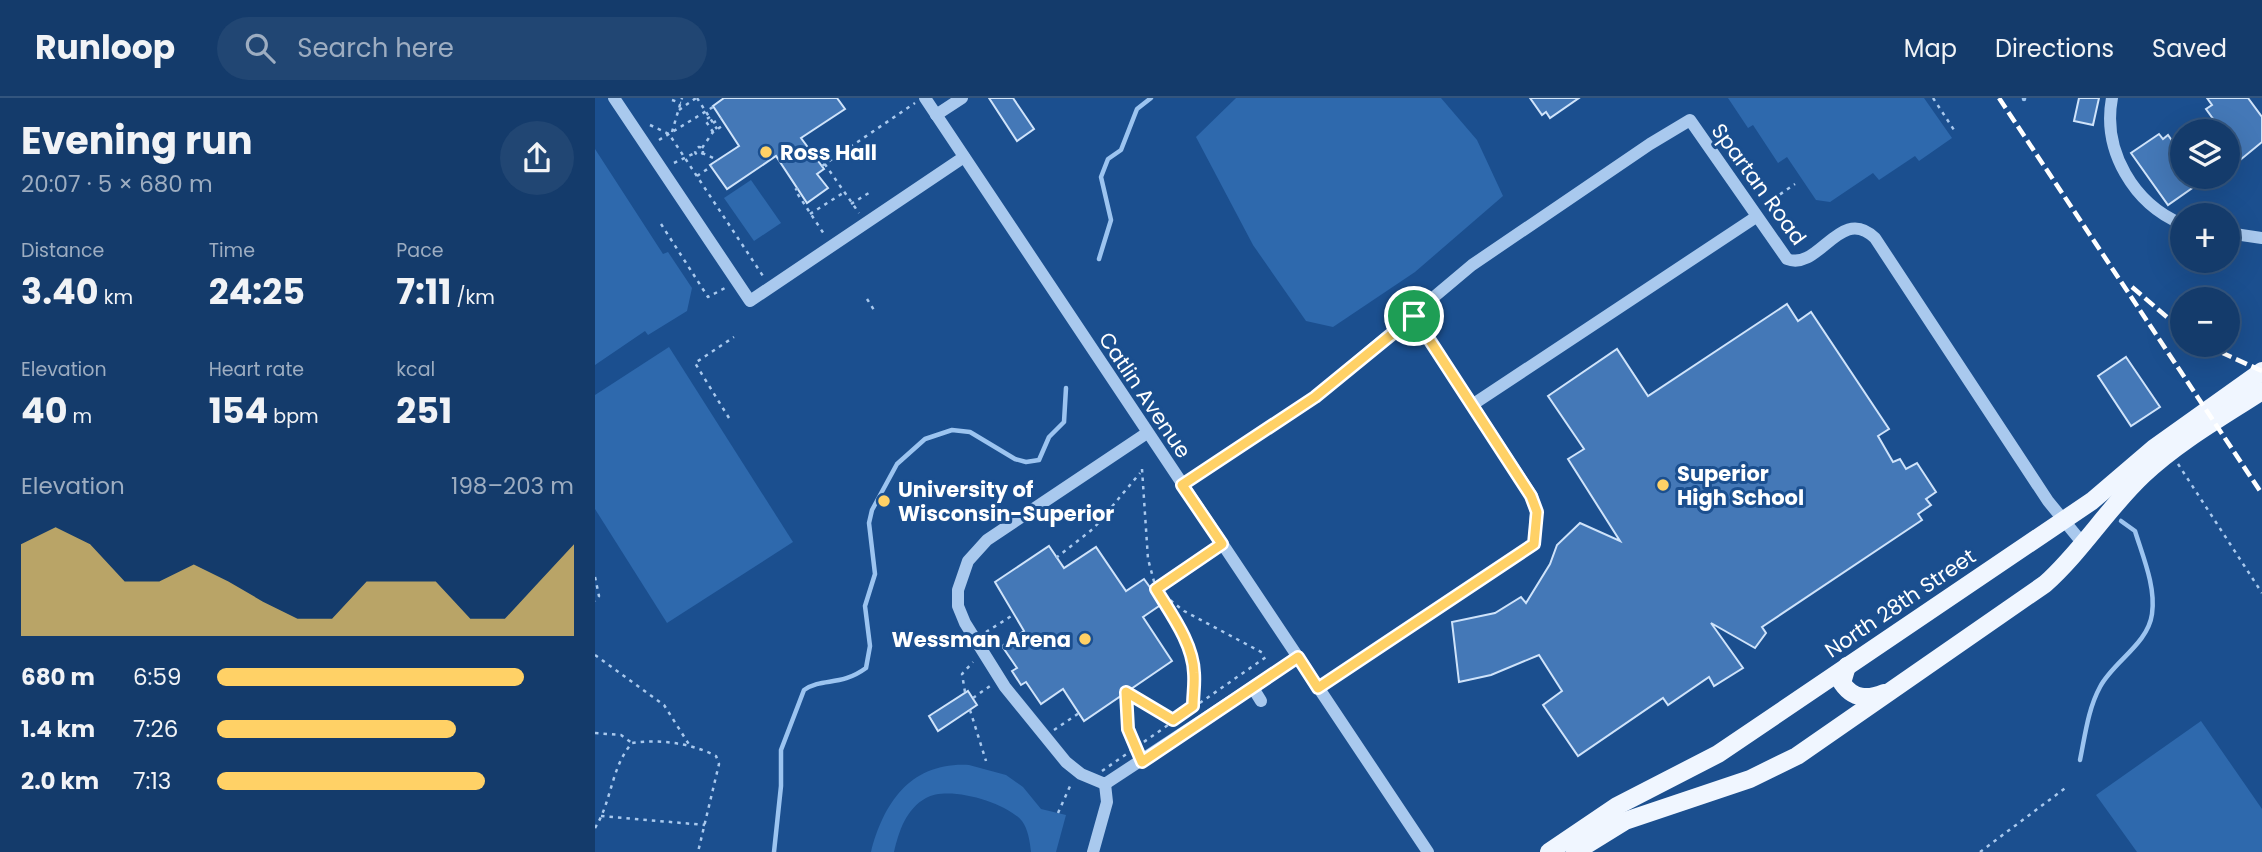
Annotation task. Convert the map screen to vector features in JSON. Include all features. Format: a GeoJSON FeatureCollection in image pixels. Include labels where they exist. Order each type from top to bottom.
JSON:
{"type":"FeatureCollection","features":[{"type":"Feature","properties":{"kind":"main road","name":"North 28th Street"},"geometry":{"type":"LineString","coordinates":[[1549,852],[1617,806],[1718,754],[2063,521],[2105,491],[2154,448],[2262,371]]}},
{"type":"Feature","properties":{"kind":"main road"},"geometry":{"type":"LineString","coordinates":[[1574,852],[1625,821],[1773,769],[1806,750],[2033,594],[2084,545],[2128,490],[2170,453],[2262,391]]}},
{"type":"Feature","properties":{"kind":"main road"},"geometry":{"type":"LineString","coordinates":[[1847,666],[1842,682],[1856,696],[1875,696],[1900,685]]}},
{"type":"Feature","properties":{"kind":"street"},"geometry":{"type":"LineString","coordinates":[[614,98],[750,301],[964,157]]}},
{"type":"Feature","properties":{"kind":"street","name":"Catlin Avenue"},"geometry":{"type":"LineString","coordinates":[[924,98],[1428,852]]}},
{"type":"Feature","properties":{"kind":"street"},"geometry":{"type":"LineString","coordinates":[[936,115],[961,98]]}},
{"type":"Feature","properties":{"kind":"street"},"geometry":{"type":"LineString","coordinates":[[2112,98],[2109,131],[2113,149],[2145,202],[2156,212],[2170,218]]}},
{"type":"Feature","properties":{"kind":"street","name":"Spartan Road"},"geometry":{"type":"LineString","coordinates":[[1182,485],[1315,397],[1472,265],[1650,144],[1690,120],[1781,254],[1791,261],[1802,260],[1850,229],[1860,228],[1873,235],[2063,521],[2084,545]]}},
{"type":"Feature","properties":{"kind":"street"},"geometry":{"type":"LineString","coordinates":[[1472,405],[1755,215]]}},
{"type":"Feature","properties":{"kind":"street"},"geometry":{"type":"LineString","coordinates":[[2240,235],[2262,238]]}},
{"type":"Feature","properties":{"kind":"street"},"geometry":{"type":"LineString","coordinates":[[1318,688],[1534,544],[1537,517],[1534,502],[1414,316]]}},
{"type":"Feature","properties":{"kind":"street"},"geometry":{"type":"LineString","coordinates":[[1093,852],[1107,802],[1102,783],[1078,771],[1060,755],[982,652],[962,617],[957,600],[961,575],[974,553],[998,532],[1147,433]]}},
{"type":"Feature","properties":{"kind":"street"},"geometry":{"type":"LineString","coordinates":[[1102,783],[1142,762],[1298,657]]}},
{"type":"Feature","properties":{"kind":"street"},"geometry":{"type":"LineString","coordinates":[[1253,688],[1261,701]]}},
{"type":"Feature","properties":{"kind":"path"},"geometry":{"type":"LineString","coordinates":[[671,133],[683,98]]}},
{"type":"Feature","properties":{"kind":"path"},"geometry":{"type":"LineString","coordinates":[[679,110],[697,98],[717,129]]}},
{"type":"Feature","properties":{"kind":"path"},"geometry":{"type":"LineString","coordinates":[[823,165],[924,98]]}},
{"type":"Feature","properties":{"kind":"path"},"geometry":{"type":"LineString","coordinates":[[1933,98],[1956,134]]}},
{"type":"Feature","properties":{"kind":"path"},"geometry":{"type":"LineString","coordinates":[[672,100],[681,103]]}},
{"type":"Feature","properties":{"kind":"path"},"geometry":{"type":"LineString","coordinates":[[647,147],[713,107]]}},
{"type":"Feature","properties":{"kind":"path"},"geometry":{"type":"LineString","coordinates":[[710,117],[705,120],[713,132]]}},
{"type":"Feature","properties":{"kind":"path"},"geometry":{"type":"LineString","coordinates":[[713,123],[721,118]]}},
{"type":"Feature","properties":{"kind":"path"},"geometry":{"type":"LineString","coordinates":[[662,170],[684,156],[702,150],[713,132],[725,124]]}},
{"type":"Feature","properties":{"kind":"path"},"geometry":{"type":"LineString","coordinates":[[650,125],[671,133],[771,288]]}},
{"type":"Feature","properties":{"kind":"path"},"geometry":{"type":"LineString","coordinates":[[695,152],[697,147],[718,160]]}},
{"type":"Feature","properties":{"kind":"path"},"geometry":{"type":"LineString","coordinates":[[815,150],[866,224]]}},
{"type":"Feature","properties":{"kind":"path"},"geometry":{"type":"LineString","coordinates":[[697,176],[712,166]]}},
{"type":"Feature","properties":{"kind":"path"},"geometry":{"type":"LineString","coordinates":[[1755,215],[1795,184]]}},
{"type":"Feature","properties":{"kind":"path"},"geometry":{"type":"LineString","coordinates":[[798,188],[795,190],[820,229]]}},
{"type":"Feature","properties":{"kind":"path"},"geometry":{"type":"LineString","coordinates":[[851,204],[872,191]]}},
{"type":"Feature","properties":{"kind":"path"},"geometry":{"type":"LineString","coordinates":[[810,214],[843,192]]}},
{"type":"Feature","properties":{"kind":"path"},"geometry":{"type":"LineString","coordinates":[[661,224],[708,297],[757,267]]}},
{"type":"Feature","properties":{"kind":"path"},"geometry":{"type":"LineString","coordinates":[[867,299],[874,310]]}},
{"type":"Feature","properties":{"kind":"path"},"geometry":{"type":"LineString","coordinates":[[729,418],[695,363],[734,337]]}},
{"type":"Feature","properties":{"kind":"path"},"geometry":{"type":"LineString","coordinates":[[2170,453],[2262,593]]}},
{"type":"Feature","properties":{"kind":"path"},"geometry":{"type":"LineString","coordinates":[[1056,558],[1094,528],[1141,471],[1148,559],[1154,590],[1182,631],[1194,671],[1193,706]]}},
{"type":"Feature","properties":{"kind":"path"},"geometry":{"type":"LineString","coordinates":[[1154,590],[1222,544]]}},
{"type":"Feature","properties":{"kind":"path"},"geometry":{"type":"LineString","coordinates":[[595,577],[599,596],[595,601]]}},
{"type":"Feature","properties":{"kind":"path"},"geometry":{"type":"LineString","coordinates":[[1102,783],[1103,767],[1265,655],[1184,611],[1154,590]]}},
{"type":"Feature","properties":{"kind":"path"},"geometry":{"type":"LineString","coordinates":[[975,640],[1013,615]]}},
{"type":"Feature","properties":{"kind":"path"},"geometry":{"type":"LineString","coordinates":[[965,692],[961,674],[982,652]]}},
{"type":"Feature","properties":{"kind":"path"},"geometry":{"type":"LineString","coordinates":[[595,656],[664,705],[691,747]]}},
{"type":"Feature","properties":{"kind":"path"},"geometry":{"type":"LineString","coordinates":[[973,698],[1000,679]]}},
{"type":"Feature","properties":{"kind":"path"},"geometry":{"type":"LineString","coordinates":[[1142,762],[1133,747],[1128,729],[1126,692],[1173,720],[1182,734]]}},
{"type":"Feature","properties":{"kind":"path"},"geometry":{"type":"LineString","coordinates":[[970,710],[986,761]]}},
{"type":"Feature","properties":{"kind":"path"},"geometry":{"type":"LineString","coordinates":[[1046,736],[1079,713]]}},
{"type":"Feature","properties":{"kind":"path"},"geometry":{"type":"LineString","coordinates":[[595,733],[621,735],[632,743]]}},
{"type":"Feature","properties":{"kind":"path"},"geometry":{"type":"LineString","coordinates":[[595,828],[620,757],[632,743],[654,740],[691,747],[716,756],[719,764],[698,852]]}},
{"type":"Feature","properties":{"kind":"path"},"geometry":{"type":"LineString","coordinates":[[1059,813],[1078,771]]}},
{"type":"Feature","properties":{"kind":"path"},"geometry":{"type":"LineString","coordinates":[[1980,852],[2068,786]]}},
{"type":"Feature","properties":{"kind":"path"},"geometry":{"type":"LineString","coordinates":[[601,816],[705,824]]}},
{"type":"Feature","properties":{"kind":"shaded area"},"geometry":{"type":"Polygon","coordinates":[[[1236,98],[1441,98],[1477,140],[1503,196],[1415,272],[1333,327],[1306,321],[1253,245],[1196,137],[1236,98]]]}},
{"type":"Feature","properties":{"kind":"shaded area"},"geometry":{"type":"Polygon","coordinates":[[[1728,98],[1924,98],[1952,138],[1919,161],[1915,156],[1879,180],[1873,173],[1830,202],[1816,200],[1787,157],[1778,163],[1753,125],[1748,128],[1728,98]]]}},
{"type":"Feature","properties":{"kind":"shaded area"},"geometry":{"type":"Polygon","coordinates":[[[595,149],[663,254],[668,252],[692,288],[687,311],[648,335],[645,331],[595,365],[595,149]]]}},
{"type":"Feature","properties":{"kind":"shaded area"},"geometry":{"type":"Polygon","coordinates":[[[751,180],[781,223],[754,241],[724,198],[751,180]]]}},
{"type":"Feature","properties":{"kind":"shaded area"},"geometry":{"type":"Polygon","coordinates":[[[669,347],[793,542],[667,623],[595,509],[595,395],[669,347]]]}},
{"type":"Feature","properties":{"kind":"shaded area"},"geometry":{"type":"Polygon","coordinates":[[[2201,721],[2262,809],[2262,852],[2137,852],[2096,795],[2201,721]]]}},
{"type":"Feature","properties":{"kind":"shaded area"},"geometry":{"type":"Polygon","coordinates":[[[969,765],[1006,775],[1023,787],[1041,809],[1066,815],[1056,852],[1031,852],[1024,824],[1014,814],[990,802],[948,793],[926,798],[913,808],[901,829],[894,852],[871,852],[884,817],[903,789],[931,770],[969,765]]]}},
{"type":"Feature","properties":{"kind":"building","name":"Ross Hall"},"geometry":{"type":"Polygon","coordinates":[[[724,98],[837,98],[845,109],[801,138],[824,169],[817,174],[828,188],[807,203],[776,156],[727,189],[710,165],[739,146],[713,106],[724,98]]]}},
{"type":"Feature","properties":{"kind":"building"},"geometry":{"type":"Polygon","coordinates":[[[989,98],[1013,98],[1034,129],[1017,141],[989,98]]]}},
{"type":"Feature","properties":{"kind":"building"},"geometry":{"type":"Polygon","coordinates":[[[1530,98],[1579,98],[1550,118],[1546,112],[1542,115],[1530,98]]]}},
{"type":"Feature","properties":{"kind":"building"},"geometry":{"type":"Polygon","coordinates":[[[2079,98],[2099,98],[2093,125],[2074,121],[2079,98]]]}},
{"type":"Feature","properties":{"kind":"building"},"geometry":{"type":"Polygon","coordinates":[[[2207,98],[2248,98],[2262,117],[2262,142],[2240,160],[2240,119],[2213,119],[2206,109],[2212,105],[2207,98]]]}},
{"type":"Feature","properties":{"kind":"building"},"geometry":{"type":"Polygon","coordinates":[[[2159,134],[2163,139],[2168,135],[2170,189],[2191,189],[2168,205],[2131,153],[2159,134]]]}},
{"type":"Feature","properties":{"kind":"building"},"geometry":{"type":"Polygon","coordinates":[[[1787,304],[1798,321],[1811,312],[1889,429],[1878,436],[1893,462],[1900,459],[1906,469],[1917,463],[1936,492],[1926,499],[1931,505],[1918,514],[1922,520],[1762,627],[1766,633],[1755,648],[1711,623],[1743,668],[1714,686],[1709,677],[1668,705],[1663,698],[1578,756],[1543,705],[1562,691],[1539,655],[1491,675],[1459,682],[1452,622],[1495,613],[1521,597],[1526,603],[1550,564],[1557,545],[1580,523],[1620,541],[1568,459],[1584,449],[1548,396],[1617,349],[1648,396],[1787,304]]]}},
{"type":"Feature","properties":{"kind":"building"},"geometry":{"type":"Polygon","coordinates":[[[2126,357],[2160,407],[2131,426],[2098,376],[2126,357]]]}},
{"type":"Feature","properties":{"kind":"building","name":"Wessman Arena"},"geometry":{"type":"Polygon","coordinates":[[[1049,546],[1064,568],[1096,547],[1126,591],[1144,579],[1162,604],[1143,617],[1172,661],[1084,721],[1063,689],[1041,704],[1026,682],[1021,685],[1012,671],[1017,668],[1002,646],[1024,631],[995,582],[1049,546]]]}},
{"type":"Feature","properties":{"kind":"building"},"geometry":{"type":"Polygon","coordinates":[[[968,691],[977,705],[938,731],[929,716],[968,691]]]}},
{"type":"Feature","properties":{"kind":"waterway"},"geometry":{"type":"LineString","coordinates":[[1099,259],[1111,220],[1101,177],[1108,159],[1121,150],[1137,109],[1151,98]]}},
{"type":"Feature","properties":{"kind":"waterway"},"geometry":{"type":"LineString","coordinates":[[774,852],[781,786],[781,750],[804,690],[818,684],[848,678],[866,668],[870,646],[865,606],[875,574],[869,523],[872,510],[897,464],[925,439],[952,430],[970,432],[1015,459],[1026,462],[1039,460],[1049,437],[1064,422],[1066,388]]}},
{"type":"Feature","properties":{"kind":"waterway"},"geometry":{"type":"LineString","coordinates":[[2080,760],[2096,695],[2113,669],[2144,635],[2152,614],[2150,583],[2135,531],[2121,521]]}},
{"type":"Feature","properties":{"kind":"railway"},"geometry":{"type":"LineString","coordinates":[[1999,98],[2262,494]]}},
{"type":"Feature","properties":{"kind":"railway"},"geometry":{"type":"LineString","coordinates":[[2132,287],[2170,320]]}},
{"type":"Feature","properties":{"kind":"railway"},"geometry":{"type":"LineString","coordinates":[[2231,357],[2262,371]]}},
{"type":"Feature","properties":{"kind":"place","name":"Ross Hall"},"geometry":{"type":"Point","coordinates":[766,152]}},
{"type":"Feature","properties":{"kind":"place","name":"Superior High School"},"geometry":{"type":"Point","coordinates":[1663,485]}},
{"type":"Feature","properties":{"kind":"place","name":"University of Wisconsin-Superior"},"geometry":{"type":"Point","coordinates":[884,501]}},
{"type":"Feature","properties":{"kind":"place","name":"Wessman Arena"},"geometry":{"type":"Point","coordinates":[1085,639]}},
{"type":"Feature","properties":{"kind":"route"},"geometry":{"type":"LineString","coordinates":[[1414,316],[1531,496],[1537,512],[1534,544],[1318,688],[1298,657],[1142,762],[1133,747],[1128,729],[1126,692],[1147,707],[1173,720],[1193,706],[1194,671],[1182,631],[1156,589],[1222,544],[1182,485],[1315,397],[1414,316]]}}]}
